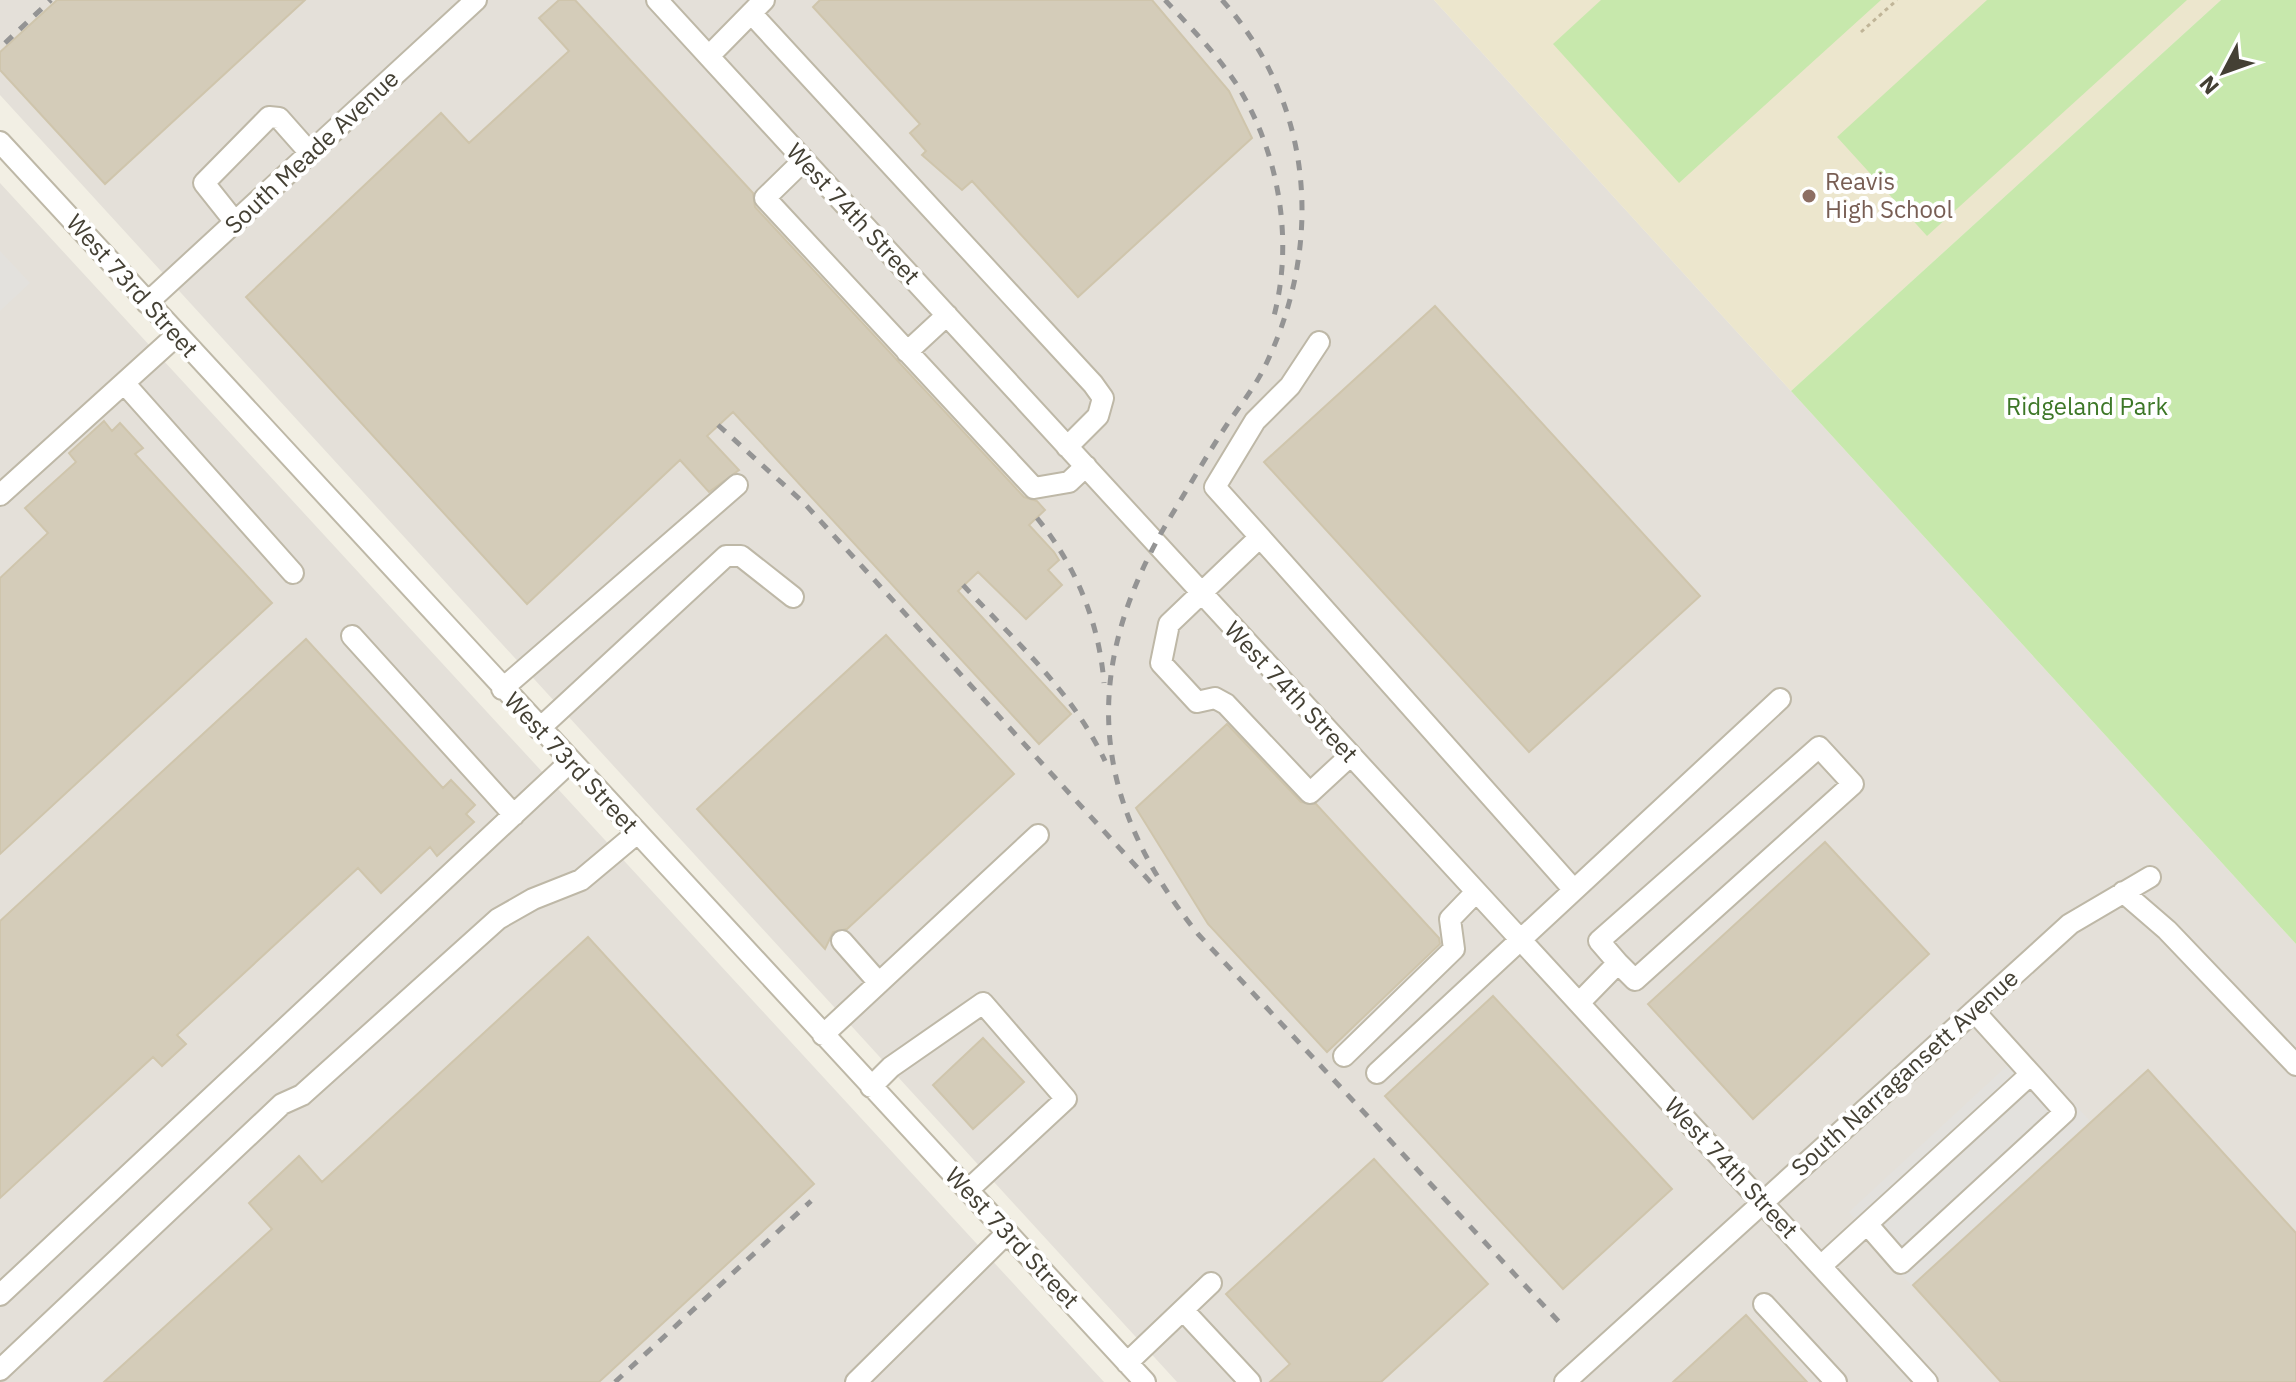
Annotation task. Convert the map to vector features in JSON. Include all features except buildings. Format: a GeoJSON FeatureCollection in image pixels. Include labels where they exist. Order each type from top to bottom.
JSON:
{"type":"FeatureCollection","features":[{"type":"Feature","properties":{"kind":"street","name":"South Meade Avenue"},"geometry":{"type":"LineString","coordinates":[[147,303],[476,0]]}},
{"type":"Feature","properties":{"kind":"street","name":"West 74th Street"},"geometry":{"type":"LineString","coordinates":[[657,0],[1927,1382]]}},
{"type":"Feature","properties":{"kind":"street"},"geometry":{"type":"LineString","coordinates":[[709,56],[758,6],[1103,398],[1098,416],[1067,447]]}},
{"type":"Feature","properties":{"kind":"street"},"geometry":{"type":"LineString","coordinates":[[235,222],[204,183],[269,117],[279,118],[310,153]]}},
{"type":"Feature","properties":{"kind":"street","name":"West 73rd Street"},"geometry":{"type":"LineString","coordinates":[[0,142],[1145,1382]]}},
{"type":"Feature","properties":{"kind":"street"},"geometry":{"type":"LineString","coordinates":[[804,160],[765,198],[1034,488],[1069,482],[1086,466]]}},
{"type":"Feature","properties":{"kind":"street"},"geometry":{"type":"LineString","coordinates":[[907,352],[947,315]]}},
{"type":"Feature","properties":{"kind":"street"},"geometry":{"type":"LineString","coordinates":[[0,495],[177,335]]}},
{"type":"Feature","properties":{"kind":"street"},"geometry":{"type":"LineString","coordinates":[[1319,342],[1290,386],[1255,421],[1215,487],[1574,890]]}},
{"type":"Feature","properties":{"kind":"street"},"geometry":{"type":"LineString","coordinates":[[124,383],[293,573]]}},
{"type":"Feature","properties":{"kind":"street"},"geometry":{"type":"LineString","coordinates":[[502,689],[737,485]]}},
{"type":"Feature","properties":{"kind":"street"},"geometry":{"type":"LineString","coordinates":[[1260,537],[1169,624],[1161,663],[1197,702],[1215,698],[1226,704],[1310,793],[1350,756]]}},
{"type":"Feature","properties":{"kind":"street"},"geometry":{"type":"LineString","coordinates":[[539,729],[726,556],[741,556],[793,597]]}},
{"type":"Feature","properties":{"kind":"street"},"geometry":{"type":"LineString","coordinates":[[352,636],[514,815]]}},
{"type":"Feature","properties":{"kind":"street"},"geometry":{"type":"LineString","coordinates":[[1377,1073],[1780,699]]}},
{"type":"Feature","properties":{"kind":"street"},"geometry":{"type":"LineString","coordinates":[[1819,747],[1853,784],[1635,980],[1618,963],[1599,941],[1819,747]]}},
{"type":"Feature","properties":{"kind":"street"},"geometry":{"type":"LineString","coordinates":[[0,1295],[570,762]]}},
{"type":"Feature","properties":{"kind":"street"},"geometry":{"type":"LineString","coordinates":[[0,1370],[282,1104],[302,1095],[498,919],[533,899],[581,880],[636,834]]}},
{"type":"Feature","properties":{"kind":"street"},"geometry":{"type":"LineString","coordinates":[[823,1035],[1038,835]]}},
{"type":"Feature","properties":{"kind":"street","name":"South Narragansett Avenue"},"geometry":{"type":"LineString","coordinates":[[1568,1381],[2070,924],[2150,877]]}},
{"type":"Feature","properties":{"kind":"street"},"geometry":{"type":"LineString","coordinates":[[1344,1056],[1454,949],[1450,919],[1476,892]]}},
{"type":"Feature","properties":{"kind":"street"},"geometry":{"type":"LineString","coordinates":[[2123,892],[2167,930],[2296,1065]]}},
{"type":"Feature","properties":{"kind":"street"},"geometry":{"type":"LineString","coordinates":[[842,941],[879,983]]}},
{"type":"Feature","properties":{"kind":"street"},"geometry":{"type":"LineString","coordinates":[[1579,1003],[1618,963]]}},
{"type":"Feature","properties":{"kind":"street"},"geometry":{"type":"LineString","coordinates":[[871,1087],[891,1067],[983,1003],[1066,1099],[968,1190]]}},
{"type":"Feature","properties":{"kind":"street"},"geometry":{"type":"LineString","coordinates":[[1867,1224],[1901,1263],[2065,1112],[1974,1011]]}},
{"type":"Feature","properties":{"kind":"street"},"geometry":{"type":"LineString","coordinates":[[1821,1266],[2031,1074]]}},
{"type":"Feature","properties":{"kind":"street"},"geometry":{"type":"LineString","coordinates":[[856,1382],[1007,1233]]}},
{"type":"Feature","properties":{"kind":"street"},"geometry":{"type":"LineString","coordinates":[[1127,1363],[1211,1283]]}},
{"type":"Feature","properties":{"kind":"street"},"geometry":{"type":"LineString","coordinates":[[1764,1304],[1836,1382]]}},
{"type":"Feature","properties":{"kind":"street"},"geometry":{"type":"LineString","coordinates":[[1183,1310],[1250,1382]]}},
{"type":"Feature","properties":{"kind":"path"},"geometry":{"type":"LineString","coordinates":[[1861,32],[1897,0]]}},
{"type":"Feature","properties":{"kind":"shaded area"},"geometry":{"type":"Polygon","coordinates":[[[0,0],[1434,0],[2296,944],[2296,1382],[1177,1382],[0,95],[0,0]]]}},
{"type":"Feature","properties":{"kind":"shaded area","name":"Reavis High School"},"geometry":{"type":"Polygon","coordinates":[[[1434,0],[2221,0],[1791,391],[1434,0]]]}},
{"type":"Feature","properties":{"kind":"shaded area"},"geometry":{"type":"Polygon","coordinates":[[[0,183],[1104,1382],[0,1382],[0,183]]]}},
{"type":"Feature","properties":{"kind":"shaded area"},"geometry":{"type":"Polygon","coordinates":[[[0,251],[30,283],[0,311],[0,251]]]}},
{"type":"Feature","properties":{"kind":"shaded area"},"geometry":{"type":"Polygon","coordinates":[[[2024,1050],[2090,1121],[1912,1286],[1855,1224],[1857,1222],[1849,1212],[2024,1050]]]}},
{"type":"Feature","properties":{"kind":"green space"},"geometry":{"type":"Polygon","coordinates":[[[1601,0],[1881,0],[1679,183],[1553,44],[1601,0]]]}},
{"type":"Feature","properties":{"kind":"green space"},"geometry":{"type":"Polygon","coordinates":[[[1987,0],[2187,0],[1927,236],[1837,137],[1987,0]]]}},
{"type":"Feature","properties":{"kind":"green space","name":"Ridgeland Park"},"geometry":{"type":"Polygon","coordinates":[[[2221,0],[2296,0],[2296,944],[1791,391],[2221,0]]]}},
{"type":"Feature","properties":{"kind":"railway"},"geometry":{"type":"LineString","coordinates":[[5,43],[51,0]]}},
{"type":"Feature","properties":{"kind":"railway"},"geometry":{"type":"LineString","coordinates":[[1165,0],[1203,41],[1237,85],[1264,140],[1273,170],[1282,232],[1279,293],[1272,323]]}},
{"type":"Feature","properties":{"kind":"railway"},"geometry":{"type":"LineString","coordinates":[[1222,0],[1252,40],[1275,83],[1291,127],[1300,174],[1302,221],[1297,269],[1285,316],[1267,362],[1171,516],[1142,572],[1121,626],[1111,678],[1109,730],[1117,781],[1135,832],[1162,883],[1198,934],[1560,1323]]}},
{"type":"Feature","properties":{"kind":"railway"},"geometry":{"type":"LineString","coordinates":[[718,425],[804,503],[1155,887]]}},
{"type":"Feature","properties":{"kind":"railway"},"geometry":{"type":"LineString","coordinates":[[1037,518],[1063,555],[1083,596],[1097,638],[1104,683]]}},
{"type":"Feature","properties":{"kind":"railway"},"geometry":{"type":"LineString","coordinates":[[963,585],[1060,690],[1092,736],[1105,761]]}},
{"type":"Feature","properties":{"kind":"railway"},"geometry":{"type":"LineString","coordinates":[[615,1382],[811,1201]]}},
{"type":"Feature","properties":{"kind":"place","name":"Reavis High School"},"geometry":{"type":"Point","coordinates":[1809,196]}}]}
